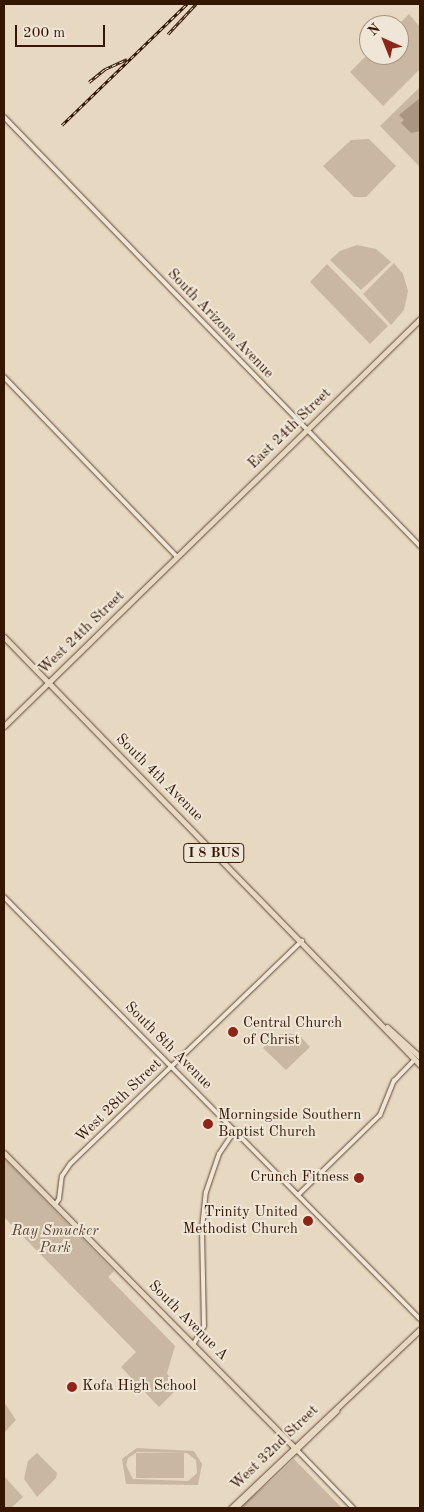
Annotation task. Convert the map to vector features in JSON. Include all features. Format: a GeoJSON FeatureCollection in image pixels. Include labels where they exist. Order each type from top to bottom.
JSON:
{"type":"FeatureCollection","features":[{"type":"Feature","properties":{"kind":"main road","name":"East 24th Street"},"geometry":{"type":"LineString","coordinates":[[177,557],[420,319]]}},
{"type":"Feature","properties":{"kind":"main road","name":"West 24th Street"},"geometry":{"type":"LineString","coordinates":[[4,726],[177,557]]}},
{"type":"Feature","properties":{"kind":"main road","name":"South 4th Avenue"},"geometry":{"type":"LineString","coordinates":[[4,637],[380,1022],[418,1057],[420,1065]]}},
{"type":"Feature","properties":{"kind":"main road","name":"South Avenue A"},"geometry":{"type":"LineString","coordinates":[[4,1153],[295,1448]]}},
{"type":"Feature","properties":{"kind":"main road","name":"West 32nd Street"},"geometry":{"type":"LineString","coordinates":[[231,1508],[420,1329]]}},
{"type":"Feature","properties":{"kind":"main road","name":"West 32nd Street"},"geometry":{"type":"LineString","coordinates":[[235,1508],[295,1448]]}},
{"type":"Feature","properties":{"kind":"street","name":"South Arizona Avenue"},"geometry":{"type":"LineString","coordinates":[[4,117],[420,546]]}},
{"type":"Feature","properties":{"kind":"street"},"geometry":{"type":"LineString","coordinates":[[4,377],[177,557]]}},
{"type":"Feature","properties":{"kind":"street","name":"South 8th Avenue"},"geometry":{"type":"LineString","coordinates":[[4,897],[420,1319]]}},
{"type":"Feature","properties":{"kind":"street","name":"West 28th Street"},"geometry":{"type":"LineString","coordinates":[[55,1205],[65,1170],[302,940]]}},
{"type":"Feature","properties":{"kind":"street"},"geometry":{"type":"LineString","coordinates":[[298,1195],[380,1115],[394,1081],[418,1057]]}},
{"type":"Feature","properties":{"kind":"street"},"geometry":{"type":"LineString","coordinates":[[193,1345],[204,1326],[202,1228],[206,1192],[219,1154],[235,1130]]}},
{"type":"Feature","properties":{"kind":"street","name":"South Avenue A"},"geometry":{"type":"LineString","coordinates":[[295,1448],[353,1508]]}},
{"type":"Feature","properties":{"kind":"green space"},"geometry":{"type":"Polygon","coordinates":[[[408,15],[420,27],[420,69],[383,106],[350,72],[359,63],[359,65],[409,65],[408,15]]]}},
{"type":"Feature","properties":{"kind":"green space"},"geometry":{"type":"Polygon","coordinates":[[[420,87],[420,167],[380,126],[420,87]]]}},
{"type":"Feature","properties":{"kind":"green space"},"geometry":{"type":"Polygon","coordinates":[[[369,139],[396,166],[366,197],[354,197],[323,166],[351,140],[369,139]]]}},
{"type":"Feature","properties":{"kind":"green space"},"geometry":{"type":"Polygon","coordinates":[[[357,245],[376,249],[391,262],[361,290],[330,260],[340,251],[357,245]]]}},
{"type":"Feature","properties":{"kind":"green space"},"geometry":{"type":"Polygon","coordinates":[[[394,263],[403,274],[408,291],[404,310],[391,325],[363,294],[394,263]]]}},
{"type":"Feature","properties":{"kind":"green space"},"geometry":{"type":"Polygon","coordinates":[[[327,264],[388,326],[370,344],[310,282],[327,264]]]}},
{"type":"Feature","properties":{"kind":"green space"},"geometry":{"type":"Polygon","coordinates":[[[287,1033],[299,1035],[310,1047],[286,1070],[263,1048],[275,1036],[287,1033]]]}},
{"type":"Feature","properties":{"kind":"green space","name":"Ray Smucker Park"},"geometry":{"type":"Polygon","coordinates":[[[4,1158],[114,1271],[108,1277],[175,1346],[167,1373],[176,1390],[159,1407],[121,1367],[136,1352],[4,1217],[4,1158]]]}},
{"type":"Feature","properties":{"kind":"green space"},"geometry":{"type":"Polygon","coordinates":[[[4,1402],[16,1420],[4,1433],[4,1402]]]}},
{"type":"Feature","properties":{"kind":"green space"},"geometry":{"type":"Polygon","coordinates":[[[137,1448],[194,1451],[202,1464],[198,1485],[126,1484],[122,1459],[137,1448]],[[137,1452],[128,1458],[126,1465],[133,1479],[188,1481],[197,1473],[196,1460],[187,1453],[137,1452]]]}},
{"type":"Feature","properties":{"kind":"green space"},"geometry":{"type":"Polygon","coordinates":[[[37,1453],[57,1473],[56,1478],[37,1497],[24,1479],[28,1461],[37,1453]]]}},
{"type":"Feature","properties":{"kind":"green space"},"geometry":{"type":"Polygon","coordinates":[[[136,1453],[184,1453],[184,1478],[136,1478],[136,1453]]]}},
{"type":"Feature","properties":{"kind":"green space"},"geometry":{"type":"Polygon","coordinates":[[[294,1459],[342,1508],[239,1508],[273,1479],[294,1459]]]}},
{"type":"Feature","properties":{"kind":"green space"},"geometry":{"type":"Polygon","coordinates":[[[4,1476],[23,1497],[11,1508],[4,1508],[4,1476]]]}},
{"type":"Feature","properties":{"kind":"shaded area"},"geometry":{"type":"Polygon","coordinates":[[[420,98],[420,131],[411,133],[401,123],[404,120],[399,115],[420,98]]]}},
{"type":"Feature","properties":{"kind":"railway"},"geometry":{"type":"LineString","coordinates":[[62,125],[187,4]]}},
{"type":"Feature","properties":{"kind":"railway"},"geometry":{"type":"LineString","coordinates":[[168,34],[196,4]]}},
{"type":"Feature","properties":{"kind":"railway"},"geometry":{"type":"LineString","coordinates":[[89,82],[105,69],[127,59]]}},
{"type":"Feature","properties":{"kind":"place","name":"Central Church of Christ"},"geometry":{"type":"Point","coordinates":[233,1032]}},
{"type":"Feature","properties":{"kind":"place","name":"Morningside Southern Baptist Church"},"geometry":{"type":"Point","coordinates":[208,1124]}},
{"type":"Feature","properties":{"kind":"place","name":"Crunch Fitness"},"geometry":{"type":"Point","coordinates":[359,1178]}},
{"type":"Feature","properties":{"kind":"place","name":"Trinity United Methodist Church"},"geometry":{"type":"Point","coordinates":[308,1221]}},
{"type":"Feature","properties":{"kind":"place","name":"Kofa High School"},"geometry":{"type":"Point","coordinates":[72,1387]}}]}
